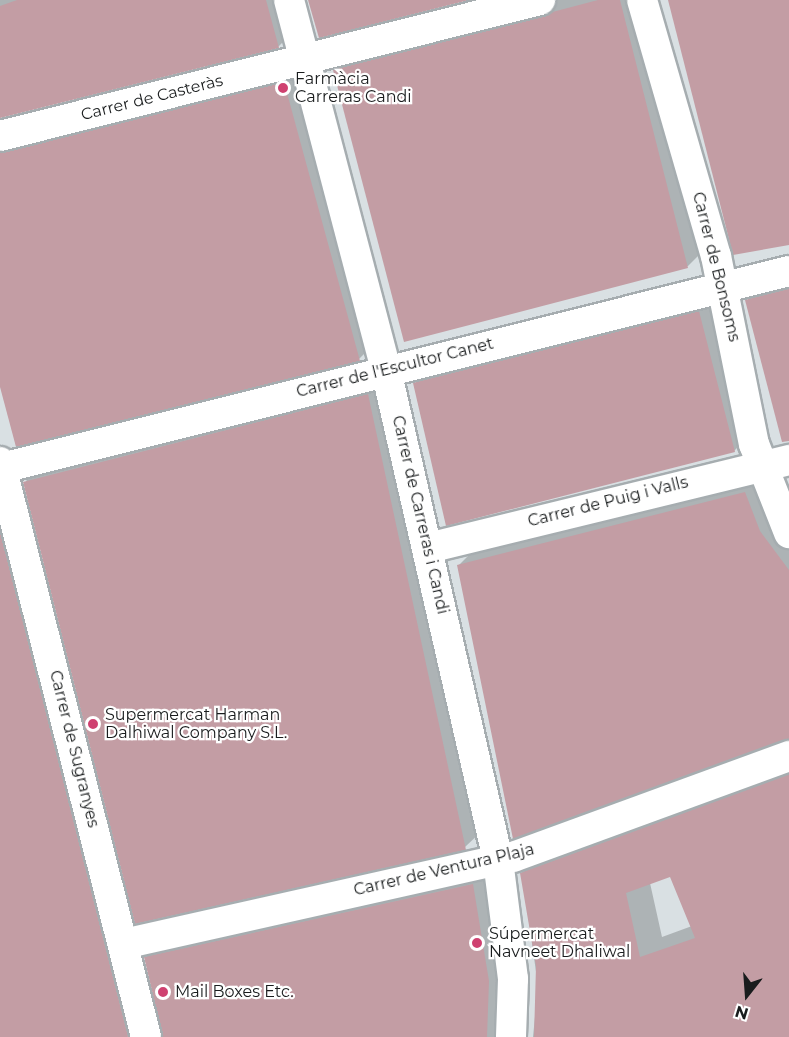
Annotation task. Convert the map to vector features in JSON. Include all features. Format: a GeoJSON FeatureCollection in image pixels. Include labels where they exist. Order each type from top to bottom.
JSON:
{"type":"FeatureCollection","features":[{"type":"Feature","properties":{"kind":"street","name":"Carrer de Carreras i Candi"},"geometry":{"type":"LineString","coordinates":[[289,0],[386,369],[498,860],[513,979],[511,1037]]}},
{"type":"Feature","properties":{"kind":"street","name":"Carrer de Casteràs"},"geometry":{"type":"LineString","coordinates":[[0,136],[540,0]]}},
{"type":"Feature","properties":{"kind":"street","name":"Carrer de Bonsoms"},"geometry":{"type":"LineString","coordinates":[[642,0],[776,462],[789,533]]}},
{"type":"Feature","properties":{"kind":"street","name":"Carrer de l'Escultor Canet"},"geometry":{"type":"LineString","coordinates":[[1,465],[723,285],[789,271]]}},
{"type":"Feature","properties":{"kind":"street","name":"Carrer de Puig i Valls"},"geometry":{"type":"LineString","coordinates":[[428,548],[776,462]]}},
{"type":"Feature","properties":{"kind":"street","name":"Carrer de Sugranyes"},"geometry":{"type":"LineString","coordinates":[[1,465],[146,1037]]}},
{"type":"Feature","properties":{"kind":"street","name":"Carrer de Ventura Plaja"},"geometry":{"type":"LineString","coordinates":[[123,944],[498,860],[789,756]]}},
{"type":"Feature","properties":{"kind":"building"},"geometry":{"type":"Polygon","coordinates":[[[17,0],[266,0],[279,48],[0,118],[0,6],[17,0]]]}},
{"type":"Feature","properties":{"kind":"building"},"geometry":{"type":"Polygon","coordinates":[[[308,0],[469,0],[319,38],[308,0]]]}},
{"type":"Feature","properties":{"kind":"building"},"geometry":{"type":"Polygon","coordinates":[[[598,0],[620,0],[688,268],[404,342],[333,70],[598,0]]]}},
{"type":"Feature","properties":{"kind":"building"},"geometry":{"type":"Polygon","coordinates":[[[668,0],[789,0],[789,245],[733,255],[668,0]]]}},
{"type":"Feature","properties":{"kind":"building"},"geometry":{"type":"Polygon","coordinates":[[[284,82],[360,361],[16,447],[0,387],[0,153],[284,82]]]}},
{"type":"Feature","properties":{"kind":"building"},"geometry":{"type":"Polygon","coordinates":[[[789,289],[789,441],[782,442],[745,300],[789,289]]]}},
{"type":"Feature","properties":{"kind":"building"},"geometry":{"type":"Polygon","coordinates":[[[699,311],[735,452],[446,526],[413,383],[699,311]]]}},
{"type":"Feature","properties":{"kind":"building"},"geometry":{"type":"Polygon","coordinates":[[[368,394],[466,850],[135,924],[23,482],[368,394]]]}},
{"type":"Feature","properties":{"kind":"building"},"geometry":{"type":"Polygon","coordinates":[[[745,492],[760,531],[789,570],[789,739],[513,839],[457,565],[745,492]]]}},
{"type":"Feature","properties":{"kind":"building"},"geometry":{"type":"Polygon","coordinates":[[[0,532],[128,1037],[0,1037],[0,532]]]}},
{"type":"Feature","properties":{"kind":"building"},"geometry":{"type":"Polygon","coordinates":[[[789,774],[789,1037],[534,1037],[536,966],[520,873],[789,774]],[[670,877],[626,893],[640,957],[695,938],[670,877]]]}},
{"type":"Feature","properties":{"kind":"building"},"geometry":{"type":"Polygon","coordinates":[[[473,884],[489,981],[487,1037],[163,1037],[144,957],[473,884]]]}},
{"type":"Feature","properties":{"kind":"place","name":"Farmàcia Carreras Candi"},"geometry":{"type":"Point","coordinates":[283,88]}},
{"type":"Feature","properties":{"kind":"place","name":"Supermercat Harman Dalhiwal Company S.L."},"geometry":{"type":"Point","coordinates":[93,724]}},
{"type":"Feature","properties":{"kind":"place","name":"Súpermercat Navneet Dhaliwal"},"geometry":{"type":"Point","coordinates":[477,943]}},
{"type":"Feature","properties":{"kind":"place","name":"Mail Boxes Etc."},"geometry":{"type":"Point","coordinates":[163,992]}}]}
